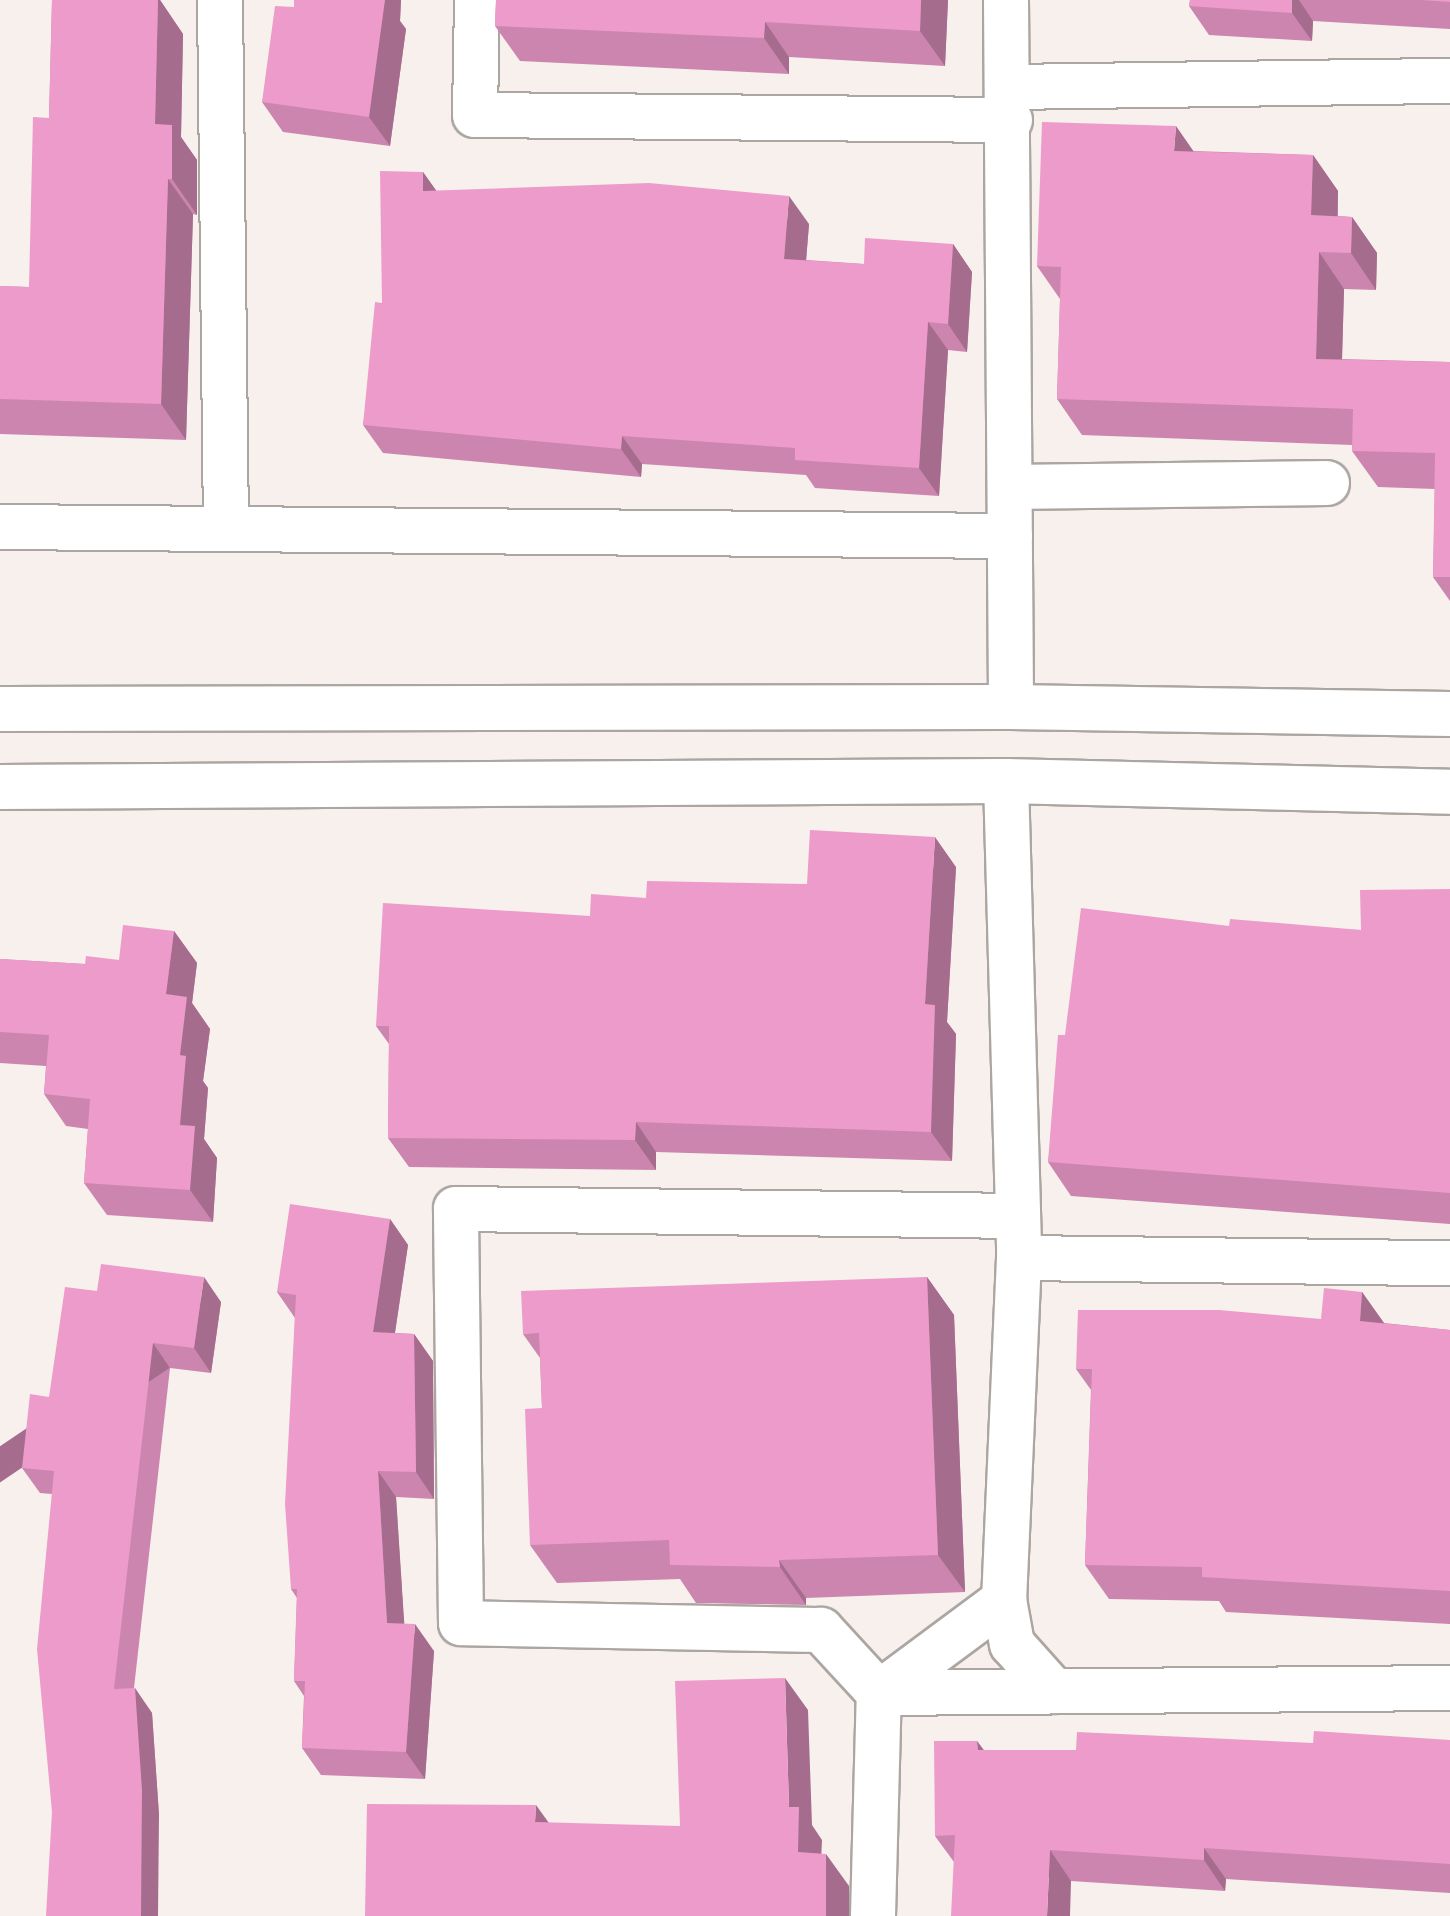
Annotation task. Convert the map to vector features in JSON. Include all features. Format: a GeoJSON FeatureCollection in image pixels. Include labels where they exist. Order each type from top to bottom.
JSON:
{"type":"FeatureCollection","features":[{"type":"Feature","properties":{"kind":"street"},"geometry":{"type":"LineString","coordinates":[[220,0],[226,529]]}},
{"type":"Feature","properties":{"kind":"street"},"geometry":{"type":"LineString","coordinates":[[477,0],[475,115],[1009,104],[1450,81]]}},
{"type":"Feature","properties":{"kind":"street"},"geometry":{"type":"LineString","coordinates":[[1006,0],[1011,707]]}},
{"type":"Feature","properties":{"kind":"street"},"geometry":{"type":"LineString","coordinates":[[1011,487],[1327,483]]}},
{"type":"Feature","properties":{"kind":"street"},"geometry":{"type":"LineString","coordinates":[[0,527],[1010,536]]}},
{"type":"Feature","properties":{"kind":"street"},"geometry":{"type":"LineString","coordinates":[[0,709],[1011,707],[1450,714]]}},
{"type":"Feature","properties":{"kind":"street"},"geometry":{"type":"LineString","coordinates":[[0,787],[1006,781],[1450,792]]}},
{"type":"Feature","properties":{"kind":"street"},"geometry":{"type":"LineString","coordinates":[[1006,781],[1019,1237],[1004,1600],[1012,1644],[1054,1691]]}},
{"type":"Feature","properties":{"kind":"street"},"geometry":{"type":"LineString","coordinates":[[873,1916],[879,1693],[821,1630],[461,1623],[456,1209],[1019,1237],[1450,1263]]}},
{"type":"Feature","properties":{"kind":"street"},"geometry":{"type":"LineString","coordinates":[[879,1693],[1004,1600]]}},
{"type":"Feature","properties":{"kind":"street"},"geometry":{"type":"LineString","coordinates":[[879,1693],[1450,1688]]}},
{"type":"Feature","properties":{"kind":"building"},"geometry":{"type":"Polygon","coordinates":[[[52,0],[158,0],[155,124],[172,125],[161,404],[0,399],[0,286],[29,287],[33,117],[49,118],[52,0]]]}},
{"type":"Feature","properties":{"kind":"building"},"geometry":{"type":"Polygon","coordinates":[[[294,0],[385,0],[369,117],[262,102],[275,6],[294,7],[294,0]]]}},
{"type":"Feature","properties":{"kind":"building"},"geometry":{"type":"Polygon","coordinates":[[[496,0],[921,0],[920,31],[765,22],[764,38],[495,26],[496,0]]]}},
{"type":"Feature","properties":{"kind":"building"},"geometry":{"type":"Polygon","coordinates":[[[1190,0],[1292,0],[1292,13],[1189,6],[1190,0]]]}},
{"type":"Feature","properties":{"kind":"building"},"geometry":{"type":"Polygon","coordinates":[[[1042,122],[1176,126],[1174,151],[1313,155],[1311,215],[1352,217],[1351,253],[1319,252],[1316,359],[1450,362],[1450,577],[1433,577],[1435,453],[1352,451],[1353,409],[1057,399],[1061,267],[1037,266],[1042,122]]]}},
{"type":"Feature","properties":{"kind":"building"},"geometry":{"type":"Polygon","coordinates":[[[380,171],[423,172],[423,191],[649,183],[789,196],[784,259],[864,264],[865,238],[953,244],[948,324],[928,322],[919,468],[795,460],[795,448],[622,436],[621,449],[363,425],[375,302],[382,303],[380,171]]]}},
{"type":"Feature","properties":{"kind":"building"},"geometry":{"type":"Polygon","coordinates":[[[810,830],[935,837],[925,1004],[935,1005],[931,1132],[636,1122],[635,1140],[388,1138],[389,1026],[376,1026],[383,903],[590,916],[591,894],[646,898],[647,881],[807,884],[810,830]]]}},
{"type":"Feature","properties":{"kind":"building"},"geometry":{"type":"Polygon","coordinates":[[[1450,889],[1450,1193],[1048,1162],[1058,1035],[1065,1035],[1081,908],[1229,926],[1230,919],[1361,930],[1360,890],[1450,889]]]}},
{"type":"Feature","properties":{"kind":"building"},"geometry":{"type":"Polygon","coordinates":[[[123,925],[174,931],[166,994],[187,997],[180,1055],[186,1056],[180,1125],[195,1126],[190,1190],[84,1183],[90,1099],[44,1094],[49,1035],[0,1032],[0,959],[85,964],[86,956],[119,960],[123,925]]]}},
{"type":"Feature","properties":{"kind":"building"},"geometry":{"type":"Polygon","coordinates":[[[290,1204],[390,1219],[373,1332],[414,1334],[416,1472],[378,1471],[387,1623],[415,1624],[406,1752],[302,1748],[305,1681],[294,1681],[297,1589],[291,1589],[285,1504],[296,1295],[277,1292],[290,1204]]]}},
{"type":"Feature","properties":{"kind":"building"},"geometry":{"type":"Polygon","coordinates":[[[101,1264],[204,1277],[194,1348],[153,1343],[114,1689],[135,1688],[142,1790],[141,1916],[46,1916],[52,1812],[37,1649],[54,1471],[22,1468],[30,1394],[49,1397],[65,1287],[97,1291],[101,1264]]]}},
{"type":"Feature","properties":{"kind":"building"},"geometry":{"type":"Polygon","coordinates":[[[927,1277],[938,1555],[779,1560],[780,1567],[670,1565],[669,1540],[530,1545],[525,1409],[542,1408],[539,1333],[523,1334],[521,1291],[927,1277]]]}},
{"type":"Feature","properties":{"kind":"building"},"geometry":{"type":"Polygon","coordinates":[[[1324,1288],[1362,1292],[1360,1321],[1450,1330],[1450,1591],[1202,1577],[1202,1567],[1085,1565],[1092,1369],[1076,1369],[1078,1310],[1219,1310],[1321,1319],[1324,1288]]]}},
{"type":"Feature","properties":{"kind":"building"},"geometry":{"type":"Polygon","coordinates":[[[785,1678],[789,1807],[799,1807],[798,1852],[826,1854],[826,1916],[365,1916],[367,1804],[536,1805],[535,1822],[680,1826],[675,1681],[785,1678]]]}},
{"type":"Feature","properties":{"kind":"building"},"geometry":{"type":"Polygon","coordinates":[[[1314,1731],[1450,1740],[1450,1864],[1204,1848],[1204,1860],[1050,1850],[1047,1916],[951,1916],[955,1835],[935,1836],[934,1741],[977,1741],[978,1750],[1076,1750],[1077,1732],[1313,1743],[1314,1731]]]}}]}
